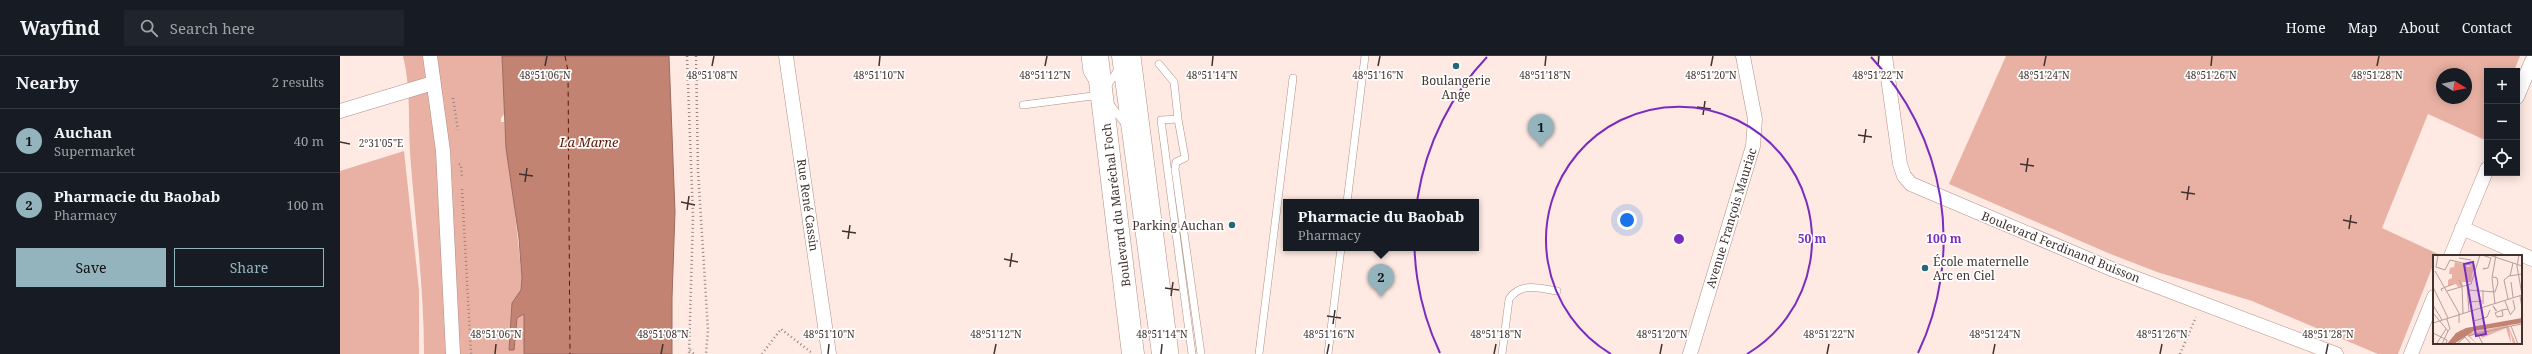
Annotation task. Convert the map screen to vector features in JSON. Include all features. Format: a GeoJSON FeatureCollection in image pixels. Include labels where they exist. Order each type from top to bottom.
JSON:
{"type":"FeatureCollection","features":[{"type":"Feature","properties":{"kind":"main road","name":"Boulevard du Maréchal Foch"},"geometry":{"type":"LineString","coordinates":[[1097,56],[1133,354]]}},
{"type":"Feature","properties":{"kind":"main road"},"geometry":{"type":"LineString","coordinates":[[1128,57],[1134,136],[1163,354]]}},
{"type":"Feature","properties":{"kind":"street"},"geometry":{"type":"LineString","coordinates":[[430,56],[443,151],[453,354]]}},
{"type":"Feature","properties":{"kind":"street","name":"Rue René Cassin"},"geometry":{"type":"LineString","coordinates":[[786,56],[829,352]]}},
{"type":"Feature","properties":{"kind":"street","name":"Avenue François Mauriac"},"geometry":{"type":"LineString","coordinates":[[1690,354],[1754,146],[1755,119],[1743,56]]}},
{"type":"Feature","properties":{"kind":"street","name":"Boulevard Ferdinand Buisson"},"geometry":{"type":"LineString","coordinates":[[1885,56],[1900,164],[1904,176],[1911,184],[2114,270],[2336,354]]}},
{"type":"Feature","properties":{"kind":"street"},"geometry":{"type":"LineString","coordinates":[[2520,93],[2528,81],[2532,61]]}},
{"type":"Feature","properties":{"kind":"street"},"geometry":{"type":"LineString","coordinates":[[340,111],[433,83]]}},
{"type":"Feature","properties":{"kind":"street"},"geometry":{"type":"LineString","coordinates":[[2451,255],[2484,176]]}},
{"type":"Feature","properties":{"kind":"street"},"geometry":{"type":"LineString","coordinates":[[2462,228],[2532,259]]}},
{"type":"Feature","properties":{"kind":"street"},"geometry":{"type":"LineString","coordinates":[[2411,354],[2433,299]]}},
{"type":"Feature","properties":{"kind":"street"},"geometry":{"type":"LineString","coordinates":[[1126,354],[1130,330]]}},
{"type":"Feature","properties":{"kind":"lane"},"geometry":{"type":"LineString","coordinates":[[1085,56],[1087,72],[1102,95],[1134,136]]}},
{"type":"Feature","properties":{"kind":"lane"},"geometry":{"type":"LineString","coordinates":[[1347,199],[1365,56]]}},
{"type":"Feature","properties":{"kind":"lane"},"geometry":{"type":"LineString","coordinates":[[1023,105],[1102,95],[1128,57]]}},
{"type":"Feature","properties":{"kind":"lane"},"geometry":{"type":"LineString","coordinates":[[1128,57],[1175,354]]}},
{"type":"Feature","properties":{"kind":"lane"},"geometry":{"type":"LineString","coordinates":[[1159,64],[1174,82],[1178,119],[1185,158],[1176,162],[1175,169],[1201,354]]}},
{"type":"Feature","properties":{"kind":"lane"},"geometry":{"type":"LineString","coordinates":[[1259,354],[1293,78]]}},
{"type":"Feature","properties":{"kind":"lane"},"geometry":{"type":"LineString","coordinates":[[1178,119],[1161,120],[1192,354]]}},
{"type":"Feature","properties":{"kind":"lane"},"geometry":{"type":"LineString","coordinates":[[1328,354],[1341,251]]}},
{"type":"Feature","properties":{"kind":"lane"},"geometry":{"type":"LineString","coordinates":[[1502,354],[1509,299],[1514,292],[1519,288],[1528,287],[1557,291]]}},
{"type":"Feature","properties":{"kind":"path"},"geometry":{"type":"LineString","coordinates":[[687,56],[692,184],[689,354]]}},
{"type":"Feature","properties":{"kind":"path"},"geometry":{"type":"LineString","coordinates":[[696,56],[699,184],[708,330],[706,354]]}},
{"type":"Feature","properties":{"kind":"path"},"geometry":{"type":"LineString","coordinates":[[692,184],[699,184]]}},
{"type":"Feature","properties":{"kind":"path"},"geometry":{"type":"LineString","coordinates":[[2180,354],[2202,304]]}},
{"type":"Feature","properties":{"kind":"path"},"geometry":{"type":"LineString","coordinates":[[762,354],[781,329],[813,353],[829,352]]}},
{"type":"Feature","properties":{"kind":"path"},"geometry":{"type":"LineString","coordinates":[[689,350],[694,354]]}},
{"type":"Feature","properties":{"kind":"shaded area"},"geometry":{"type":"Polygon","coordinates":[[[403,56],[504,56],[505,113],[501,118],[501,122],[504,122],[507,140],[522,278],[521,290],[512,303],[509,349],[514,349],[517,318],[524,314],[524,354],[424,354],[421,279],[410,153],[408,92],[406,68],[403,56]]]}},
{"type":"Feature","properties":{"kind":"shaded area"},"geometry":{"type":"Polygon","coordinates":[[[2006,56],[2520,56],[2515,68],[2484,68],[2484,140],[2428,114],[2382,228],[2438,254],[2433,255],[2433,266],[2398,354],[2378,354],[2252,301],[2157,272],[2108,253],[1949,184],[2006,56]]]}},
{"type":"Feature","properties":{"kind":"shaded area"},"geometry":{"type":"Polygon","coordinates":[[[404,151],[419,290],[419,354],[340,354],[340,171],[404,151]]]}},
{"type":"Feature","properties":{"kind":"water","name":"La Marne"},"geometry":{"type":"Polygon","coordinates":[[[502,56],[669,56],[675,212],[672,354],[524,354],[524,314],[517,318],[514,350],[509,350],[512,303],[521,290],[522,278],[519,238],[506,148],[502,56]]]}},
{"type":"Feature","properties":{"kind":"ferry route"},"geometry":{"type":"LineString","coordinates":[[565,56],[568,71],[570,354]]}},
{"type":"Feature","properties":{"kind":"place","name":"Boulangerie Ange"},"geometry":{"type":"Point","coordinates":[1456,66]}},
{"type":"Feature","properties":{"kind":"place","name":"Auchan"},"geometry":{"type":"Point","coordinates":[1541,147]}},
{"type":"Feature","properties":{"kind":"place","name":"Parking Auchan"},"geometry":{"type":"Point","coordinates":[1232,225]}},
{"type":"Feature","properties":{"kind":"place","name":"École maternelle Arc en Ciel"},"geometry":{"type":"Point","coordinates":[1925,268]}},
{"type":"Feature","properties":{"kind":"place","name":"Pharmacie du Baobab"},"geometry":{"type":"Point","coordinates":[1381,297]}}]}
